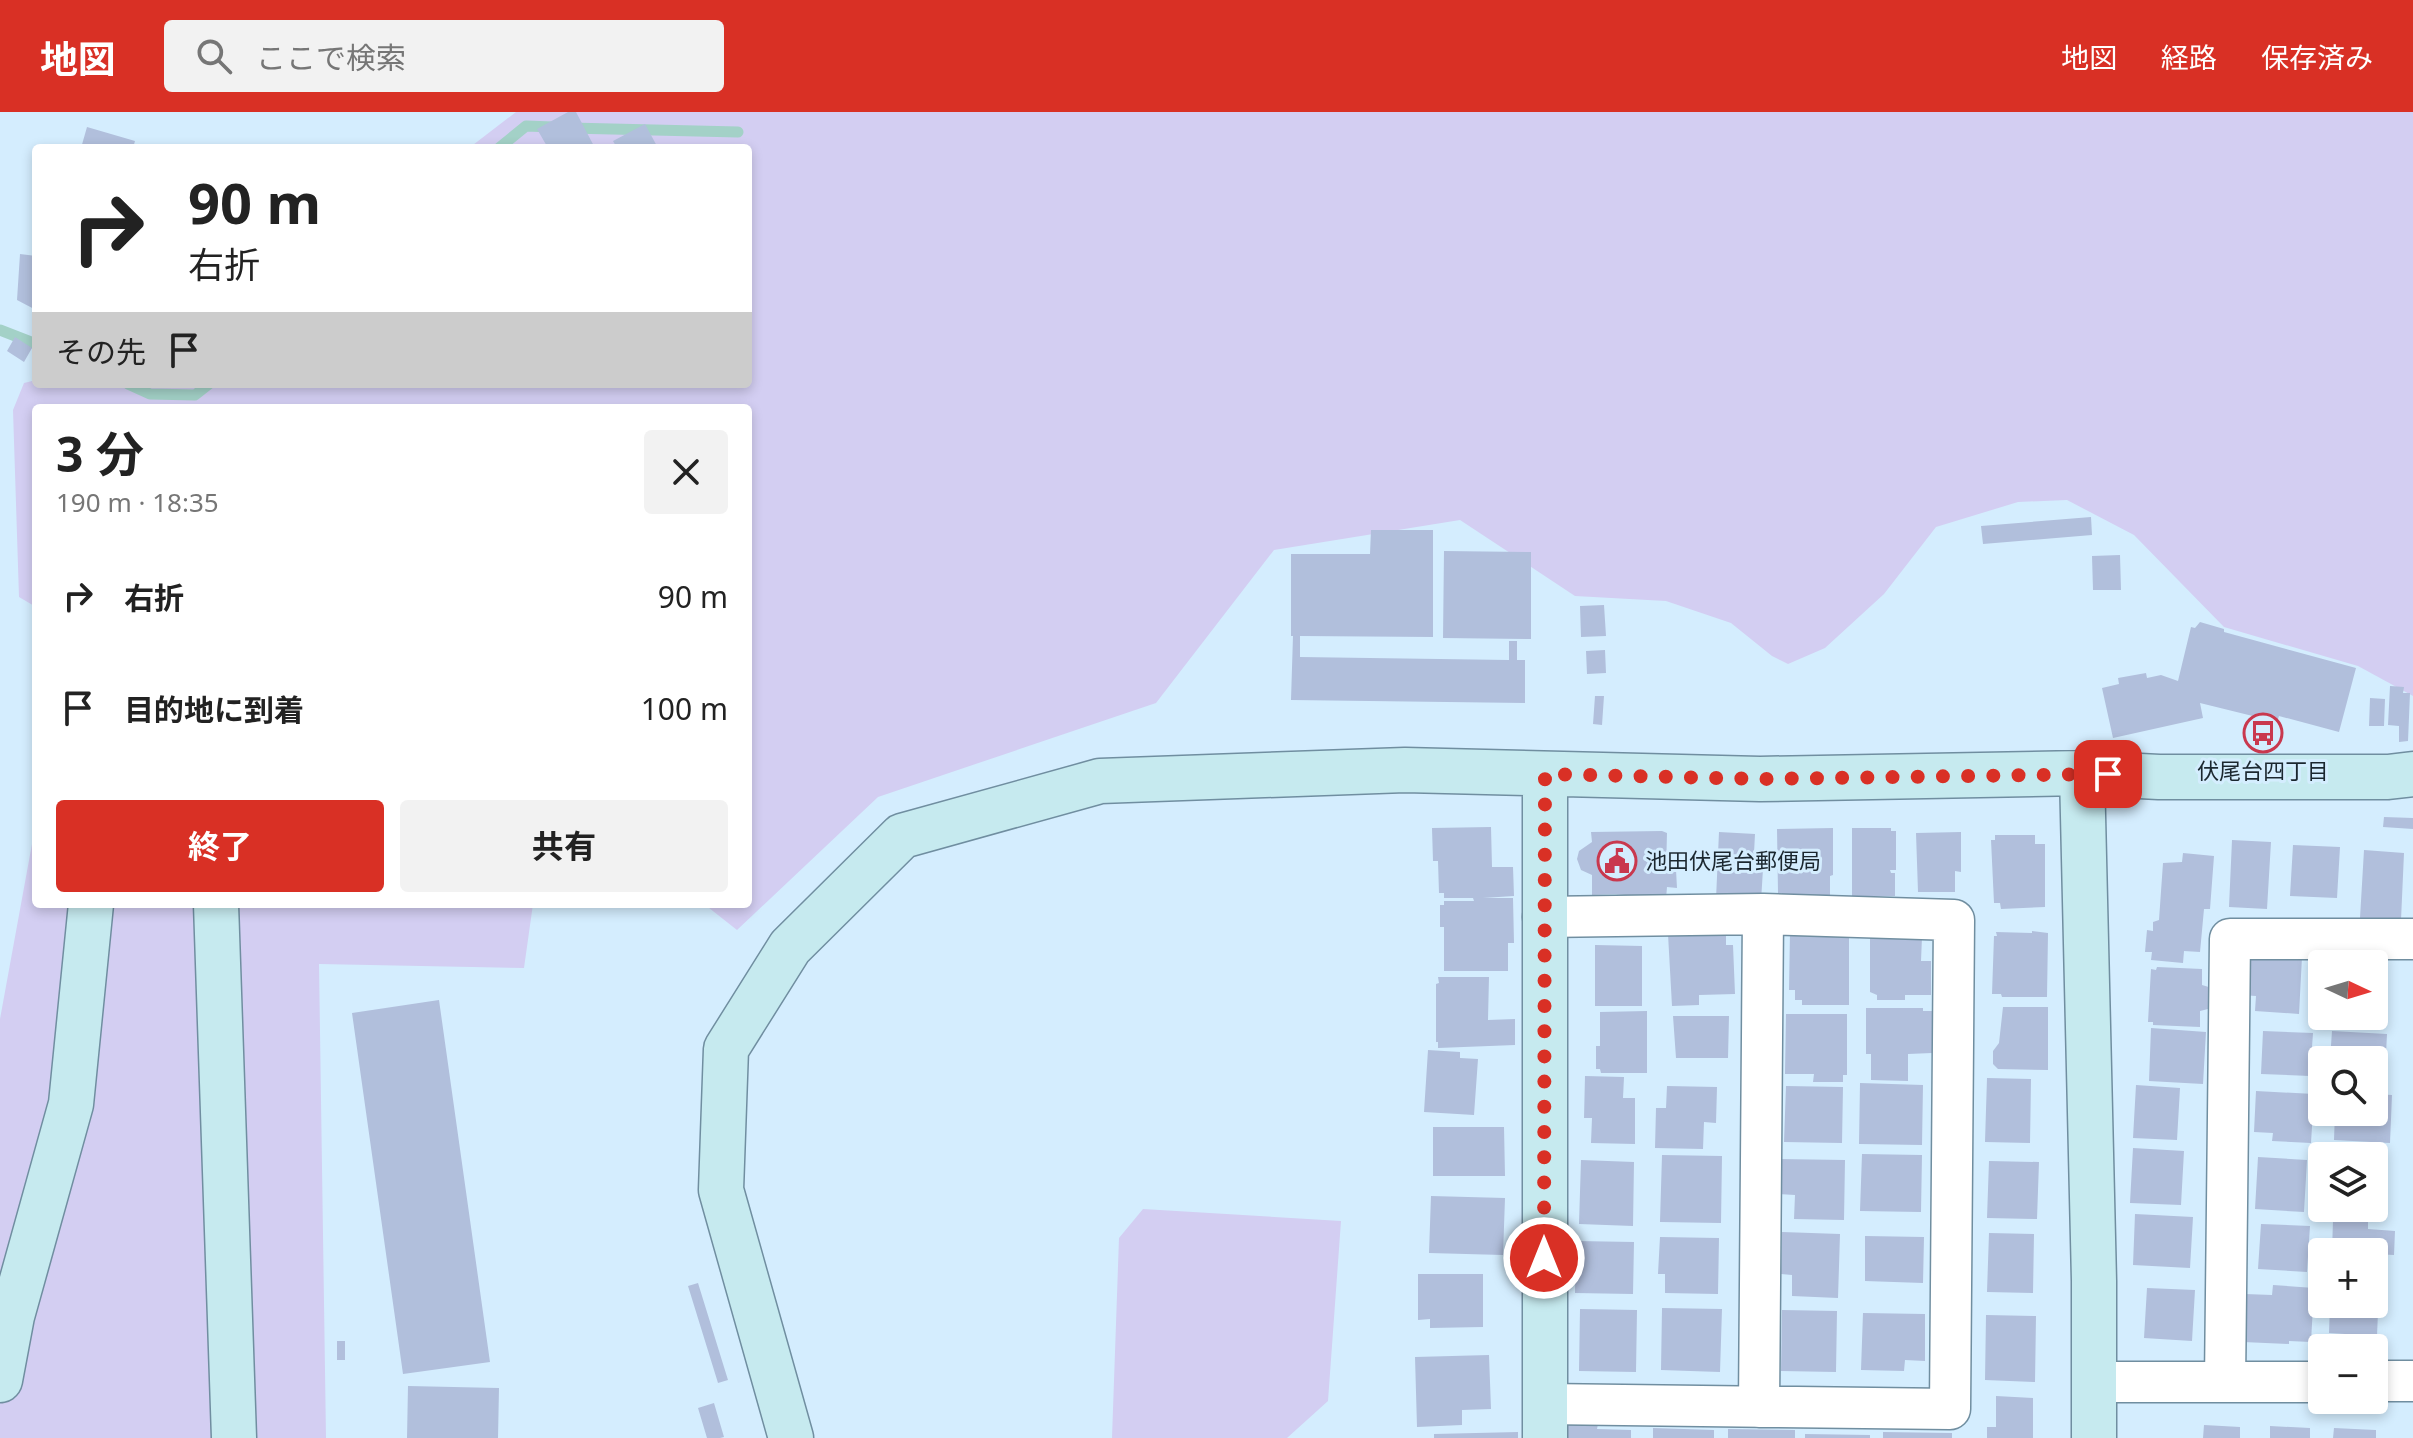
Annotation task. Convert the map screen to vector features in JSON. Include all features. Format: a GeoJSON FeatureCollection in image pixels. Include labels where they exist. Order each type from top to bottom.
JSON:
{"type":"FeatureCollection","features":[{"type":"Feature","properties":{"kind":"street"},"geometry":{"type":"LineString","coordinates":[[791,1438],[721,1190],[726,1049],[790,947],[902,836],[1100,781],[1405,770],[1760,779],[2082,773],[2159,777],[2388,777],[2413,774]]}},
{"type":"Feature","properties":{"kind":"street"},"geometry":{"type":"LineString","coordinates":[[2082,773],[2094,1265],[2094,1438]]}},
{"type":"Feature","properties":{"kind":"street"},"geometry":{"type":"LineString","coordinates":[[1543,917],[1763,914],[1954,920],[1950,1409],[1759,1407],[1545,1421],[1543,917],[1545,774]]}},
{"type":"Feature","properties":{"kind":"street"},"geometry":{"type":"LineString","coordinates":[[0,1380],[12,1316],[71,1104],[91,908]]}},
{"type":"Feature","properties":{"kind":"street"},"geometry":{"type":"LineString","coordinates":[[216,908],[234,1438]]}},
{"type":"Feature","properties":{"kind":"street"},"geometry":{"type":"LineString","coordinates":[[1759,1407],[1763,914]]}},
{"type":"Feature","properties":{"kind":"street"},"geometry":{"type":"LineString","coordinates":[[2225,1382],[2230,939],[2413,939]]}},
{"type":"Feature","properties":{"kind":"street"},"geometry":{"type":"LineString","coordinates":[[2388,1381],[2413,1381]]}},
{"type":"Feature","properties":{"kind":"street"},"geometry":{"type":"LineString","coordinates":[[2094,1382],[2308,1382]]}},
{"type":"Feature","properties":{"kind":"shaded area"},"geometry":{"type":"Polygon","coordinates":[[[516,112],[2413,112],[2413,696],[2358,666],[2224,627],[2134,535],[2067,500],[2018,502],[1936,527],[1884,594],[1825,648],[1788,664],[1772,656],[1731,623],[1666,601],[1575,596],[1460,520],[1274,550],[1156,703],[878,797],[737,930],[709,908],[752,908],[752,404],[32,404],[32,605],[19,597],[13,410],[24,383],[32,381],[32,388],[752,388],[752,144],[474,144],[516,112]]]}},
{"type":"Feature","properties":{"kind":"shaded area"},"geometry":{"type":"Polygon","coordinates":[[[32,844],[32,908],[532,908],[524,968],[319,964],[326,1438],[0,1438],[0,1019],[32,844]]]}},
{"type":"Feature","properties":{"kind":"shaded area"},"geometry":{"type":"Polygon","coordinates":[[[1143,1209],[1341,1221],[1328,1401],[1287,1438],[1112,1438],[1119,1238],[1143,1209]]]}},
{"type":"Feature","properties":{"kind":"building"},"geometry":{"type":"Polygon","coordinates":[[[568,112],[576,112],[593,144],[546,144],[537,129],[568,112]]]}},
{"type":"Feature","properties":{"kind":"building"},"geometry":{"type":"Polygon","coordinates":[[[645,124],[656,144],[615,144],[613,141],[645,124]]]}},
{"type":"Feature","properties":{"kind":"building"},"geometry":{"type":"Polygon","coordinates":[[[87,127],[135,141],[134,144],[82,144],[87,127]]]}},
{"type":"Feature","properties":{"kind":"building"},"geometry":{"type":"Polygon","coordinates":[[[20,254],[32,256],[32,308],[17,300],[20,254]]]}},
{"type":"Feature","properties":{"kind":"building"},"geometry":{"type":"Polygon","coordinates":[[[15,337],[32,348],[24,362],[7,351],[15,337]]]}},
{"type":"Feature","properties":{"kind":"building"},"geometry":{"type":"Polygon","coordinates":[[[2091,517],[2092,535],[1983,544],[1981,526],[2091,517]]]}},
{"type":"Feature","properties":{"kind":"building"},"geometry":{"type":"Polygon","coordinates":[[[1371,530],[1433,530],[1433,637],[1300,636],[1300,657],[1509,660],[1509,641],[1517,641],[1517,660],[1525,660],[1525,703],[1291,700],[1291,554],[1370,554],[1371,530]]]}},
{"type":"Feature","properties":{"kind":"building"},"geometry":{"type":"Polygon","coordinates":[[[1444,551],[1531,552],[1531,639],[1443,638],[1444,551]]]}},
{"type":"Feature","properties":{"kind":"building"},"geometry":{"type":"Polygon","coordinates":[[[2120,555],[2121,590],[2093,590],[2092,556],[2120,555]]]}},
{"type":"Feature","properties":{"kind":"building"},"geometry":{"type":"Polygon","coordinates":[[[1604,605],[1606,636],[1581,637],[1580,606],[1604,605]]]}},
{"type":"Feature","properties":{"kind":"building"},"geometry":{"type":"Polygon","coordinates":[[[2200,622],[2224,629],[2224,632],[2356,668],[2339,732],[2279,716],[2277,722],[2200,703],[2203,718],[2113,738],[2102,688],[2119,684],[2118,678],[2146,673],[2147,678],[2161,675],[2178,681],[2191,627],[2195,628],[2200,622]]]}},
{"type":"Feature","properties":{"kind":"building"},"geometry":{"type":"Polygon","coordinates":[[[1605,650],[1606,673],[1587,674],[1586,651],[1605,650]]]}},
{"type":"Feature","properties":{"kind":"building"},"geometry":{"type":"Polygon","coordinates":[[[2390,686],[2404,687],[2403,693],[2410,693],[2408,741],[2399,742],[2399,726],[2388,725],[2390,686]]]}},
{"type":"Feature","properties":{"kind":"building"},"geometry":{"type":"Polygon","coordinates":[[[1595,696],[1604,696],[1602,725],[1593,724],[1595,696]]]}},
{"type":"Feature","properties":{"kind":"building"},"geometry":{"type":"Polygon","coordinates":[[[2370,698],[2385,699],[2384,726],[2369,726],[2370,698]]]}},
{"type":"Feature","properties":{"kind":"building"},"geometry":{"type":"Polygon","coordinates":[[[2384,817],[2413,818],[2413,829],[2383,827],[2384,817]]]}},
{"type":"Feature","properties":{"kind":"building"},"geometry":{"type":"Polygon","coordinates":[[[1491,827],[1492,867],[1513,867],[1514,896],[1483,898],[1513,898],[1514,943],[1508,943],[1508,971],[1444,971],[1444,927],[1440,927],[1440,905],[1444,905],[1444,901],[1474,901],[1473,898],[1444,898],[1444,893],[1439,893],[1438,861],[1433,861],[1432,828],[1491,827]]]}},
{"type":"Feature","properties":{"kind":"building"},"geometry":{"type":"Polygon","coordinates":[[[1833,828],[1830,897],[1782,896],[1778,893],[1777,829],[1833,828]]]}},
{"type":"Feature","properties":{"kind":"building"},"geometry":{"type":"Polygon","coordinates":[[[1852,828],[1891,828],[1891,831],[1896,831],[1896,870],[1890,870],[1895,873],[1895,896],[1852,896],[1852,828]]]}},
{"type":"Feature","properties":{"kind":"building"},"geometry":{"type":"Polygon","coordinates":[[[1591,832],[1667,833],[1666,871],[1676,870],[1677,888],[1667,887],[1666,899],[1592,895],[1592,875],[1581,870],[1577,859],[1579,851],[1592,842],[1591,832]]]}},
{"type":"Feature","properties":{"kind":"building"},"geometry":{"type":"Polygon","coordinates":[[[1719,832],[1755,834],[1754,853],[1764,853],[1761,901],[1716,899],[1719,832]]]}},
{"type":"Feature","properties":{"kind":"building"},"geometry":{"type":"Polygon","coordinates":[[[1961,832],[1961,872],[1955,871],[1955,892],[1918,892],[1916,833],[1961,832]]]}},
{"type":"Feature","properties":{"kind":"building"},"geometry":{"type":"Polygon","coordinates":[[[1995,835],[2035,835],[2035,844],[2045,844],[2045,907],[2001,909],[2000,903],[1994,903],[1991,840],[1995,840],[1995,835]]]}},
{"type":"Feature","properties":{"kind":"building"},"geometry":{"type":"Polygon","coordinates":[[[2232,840],[2271,842],[2267,909],[2229,907],[2232,840]]]}},
{"type":"Feature","properties":{"kind":"building"},"geometry":{"type":"Polygon","coordinates":[[[2293,845],[2340,847],[2337,898],[2290,896],[2293,845]]]}},
{"type":"Feature","properties":{"kind":"building"},"geometry":{"type":"Polygon","coordinates":[[[2364,850],[2404,853],[2401,920],[2360,918],[2364,850]]]}},
{"type":"Feature","properties":{"kind":"building"},"geometry":{"type":"Polygon","coordinates":[[[2183,853],[2214,856],[2210,909],[2204,909],[2200,952],[2184,951],[2183,963],[2151,960],[2152,952],[2145,952],[2147,930],[2153,931],[2153,922],[2159,920],[2163,863],[2182,862],[2183,853]]]}},
{"type":"Feature","properties":{"kind":"building"},"geometry":{"type":"Polygon","coordinates":[[[1790,932],[1849,933],[1849,1005],[1802,1005],[1802,1000],[1795,1000],[1795,990],[1789,990],[1790,932]]]}},
{"type":"Feature","properties":{"kind":"building"},"geometry":{"type":"Polygon","coordinates":[[[1996,932],[2048,933],[2047,997],[2002,997],[2001,994],[1992,994],[1996,932]]]}},
{"type":"Feature","properties":{"kind":"building"},"geometry":{"type":"Polygon","coordinates":[[[1726,933],[1726,945],[1733,945],[1735,994],[1699,995],[1699,1005],[1672,1006],[1668,934],[1726,933]]]}},
{"type":"Feature","properties":{"kind":"building"},"geometry":{"type":"Polygon","coordinates":[[[1922,937],[1921,961],[1931,961],[1931,995],[1905,995],[1905,1000],[1877,1000],[1877,995],[1870,992],[1870,938],[1922,937]]]}},
{"type":"Feature","properties":{"kind":"building"},"geometry":{"type":"Polygon","coordinates":[[[1595,945],[1642,946],[1642,1006],[1595,1006],[1595,945]]]}},
{"type":"Feature","properties":{"kind":"building"},"geometry":{"type":"Polygon","coordinates":[[[2243,954],[2302,957],[2299,1014],[2255,1011],[2256,996],[2241,995],[2243,954]]]}},
{"type":"Feature","properties":{"kind":"building"},"geometry":{"type":"Polygon","coordinates":[[[2157,967],[2202,969],[2202,985],[2212,988],[2212,1008],[2200,1011],[2200,1027],[2153,1025],[2153,1022],[2148,1022],[2151,969],[2156,970],[2157,967]]]}},
{"type":"Feature","properties":{"kind":"building"},"geometry":{"type":"Polygon","coordinates":[[[1438,977],[1489,977],[1488,1020],[1515,1019],[1515,1045],[1438,1048],[1438,977]]]}},
{"type":"Feature","properties":{"kind":"building"},"geometry":{"type":"Polygon","coordinates":[[[439,1000],[490,1362],[403,1374],[352,1013],[439,1000]]]}},
{"type":"Feature","properties":{"kind":"building"},"geometry":{"type":"Polygon","coordinates":[[[2003,1007],[2048,1007],[2048,1070],[1998,1069],[1993,1064],[2003,1007]]]}},
{"type":"Feature","properties":{"kind":"building"},"geometry":{"type":"Polygon","coordinates":[[[1866,1008],[1923,1008],[1923,1011],[1933,1011],[1932,1053],[1908,1054],[1908,1081],[1871,1080],[1871,1054],[1866,1054],[1866,1008]]]}},
{"type":"Feature","properties":{"kind":"building"},"geometry":{"type":"Polygon","coordinates":[[[1647,1011],[1647,1073],[1601,1073],[1600,1069],[1596,1069],[1600,1012],[1647,1011]]]}},
{"type":"Feature","properties":{"kind":"building"},"geometry":{"type":"Polygon","coordinates":[[[1786,1014],[1847,1014],[1847,1075],[1843,1075],[1843,1082],[1813,1082],[1814,1074],[1785,1074],[1786,1014]]]}},
{"type":"Feature","properties":{"kind":"building"},"geometry":{"type":"Polygon","coordinates":[[[1673,1016],[1729,1016],[1728,1058],[1676,1058],[1673,1016]]]}},
{"type":"Feature","properties":{"kind":"building"},"geometry":{"type":"Polygon","coordinates":[[[2151,1028],[2206,1032],[2203,1084],[2149,1081],[2151,1028]]]}},
{"type":"Feature","properties":{"kind":"building"},"geometry":{"type":"Polygon","coordinates":[[[2263,1031],[2313,1033],[2312,1046],[2308,1046],[2308,1076],[2261,1074],[2263,1031]]]}},
{"type":"Feature","properties":{"kind":"building"},"geometry":{"type":"Polygon","coordinates":[[[2332,1031],[2387,1034],[2386,1046],[2331,1046],[2332,1031]]]}},
{"type":"Feature","properties":{"kind":"building"},"geometry":{"type":"Polygon","coordinates":[[[1428,1050],[1460,1052],[1460,1058],[1478,1059],[1474,1115],[1424,1112],[1428,1050]]]}},
{"type":"Feature","properties":{"kind":"building"},"geometry":{"type":"Polygon","coordinates":[[[1585,1076],[1624,1077],[1623,1098],[1635,1098],[1635,1144],[1591,1143],[1592,1118],[1584,1118],[1585,1076]]]}},
{"type":"Feature","properties":{"kind":"building"},"geometry":{"type":"Polygon","coordinates":[[[1987,1078],[2031,1079],[2030,1143],[1985,1142],[1987,1078]]]}},
{"type":"Feature","properties":{"kind":"building"},"geometry":{"type":"Polygon","coordinates":[[[1860,1083],[1923,1085],[1922,1145],[1859,1144],[1860,1083]]]}},
{"type":"Feature","properties":{"kind":"building"},"geometry":{"type":"Polygon","coordinates":[[[2136,1085],[2180,1088],[2177,1140],[2133,1138],[2136,1085]]]}},
{"type":"Feature","properties":{"kind":"building"},"geometry":{"type":"Polygon","coordinates":[[[1667,1086],[1717,1087],[1716,1123],[1704,1122],[1703,1149],[1655,1148],[1656,1108],[1666,1108],[1667,1086]]]}},
{"type":"Feature","properties":{"kind":"building"},"geometry":{"type":"Polygon","coordinates":[[[1786,1086],[1843,1087],[1842,1143],[1784,1142],[1786,1086]]]}},
{"type":"Feature","properties":{"kind":"building"},"geometry":{"type":"Polygon","coordinates":[[[2256,1091],[2308,1094],[2311,1142],[2272,1141],[2273,1133],[2254,1132],[2256,1091]]]}},
{"type":"Feature","properties":{"kind":"building"},"geometry":{"type":"Polygon","coordinates":[[[2388,1095],[2392,1095],[2390,1143],[2334,1140],[2334,1126],[2388,1126],[2388,1095]]]}},
{"type":"Feature","properties":{"kind":"building"},"geometry":{"type":"Polygon","coordinates":[[[1433,1127],[1504,1127],[1505,1176],[1433,1176],[1433,1127]]]}},
{"type":"Feature","properties":{"kind":"building"},"geometry":{"type":"Polygon","coordinates":[[[2133,1148],[2184,1151],[2181,1205],[2130,1203],[2133,1148]]]}},
{"type":"Feature","properties":{"kind":"building"},"geometry":{"type":"Polygon","coordinates":[[[1862,1154],[1922,1155],[1921,1212],[1860,1211],[1862,1154]]]}},
{"type":"Feature","properties":{"kind":"building"},"geometry":{"type":"Polygon","coordinates":[[[1662,1155],[1722,1156],[1721,1223],[1660,1222],[1662,1155]]]}},
{"type":"Feature","properties":{"kind":"building"},"geometry":{"type":"Polygon","coordinates":[[[2258,1157],[2307,1160],[2304,1212],[2255,1209],[2258,1157]]]}},
{"type":"Feature","properties":{"kind":"building"},"geometry":{"type":"Polygon","coordinates":[[[1777,1159],[1845,1160],[1844,1220],[1794,1219],[1795,1195],[1776,1194],[1777,1159]]]}},
{"type":"Feature","properties":{"kind":"building"},"geometry":{"type":"Polygon","coordinates":[[[1581,1160],[1634,1162],[1633,1226],[1579,1224],[1581,1160]]]}},
{"type":"Feature","properties":{"kind":"building"},"geometry":{"type":"Polygon","coordinates":[[[1989,1161],[2039,1162],[2037,1219],[1987,1218],[1989,1161]]]}},
{"type":"Feature","properties":{"kind":"building"},"geometry":{"type":"Polygon","coordinates":[[[1431,1196],[1505,1198],[1503,1255],[1429,1253],[1431,1196]]]}},
{"type":"Feature","properties":{"kind":"building"},"geometry":{"type":"Polygon","coordinates":[[[2135,1214],[2193,1217],[2190,1268],[2133,1265],[2135,1214]]]}},
{"type":"Feature","properties":{"kind":"building"},"geometry":{"type":"Polygon","coordinates":[[[2333,1222],[2368,1222],[2368,1229],[2395,1231],[2394,1255],[2388,1255],[2388,1238],[2332,1238],[2333,1222]]]}},
{"type":"Feature","properties":{"kind":"building"},"geometry":{"type":"Polygon","coordinates":[[[2261,1224],[2310,1226],[2307,1272],[2258,1269],[2261,1224]]]}},
{"type":"Feature","properties":{"kind":"building"},"geometry":{"type":"Polygon","coordinates":[[[1782,1232],[1840,1234],[1838,1298],[1792,1296],[1792,1275],[1781,1274],[1782,1232]]]}},
{"type":"Feature","properties":{"kind":"building"},"geometry":{"type":"Polygon","coordinates":[[[1989,1233],[2034,1234],[2033,1293],[1987,1292],[1989,1233]]]}},
{"type":"Feature","properties":{"kind":"building"},"geometry":{"type":"Polygon","coordinates":[[[1865,1236],[1924,1237],[1923,1283],[1865,1281],[1865,1236]]]}},
{"type":"Feature","properties":{"kind":"building"},"geometry":{"type":"Polygon","coordinates":[[[1660,1237],[1719,1238],[1718,1294],[1665,1293],[1665,1274],[1658,1274],[1660,1237]]]}},
{"type":"Feature","properties":{"kind":"building"},"geometry":{"type":"Polygon","coordinates":[[[1576,1241],[1634,1242],[1633,1294],[1575,1293],[1576,1241]]]}},
{"type":"Feature","properties":{"kind":"building"},"geometry":{"type":"Polygon","coordinates":[[[1418,1274],[1483,1274],[1483,1327],[1430,1328],[1430,1319],[1418,1320],[1418,1274]]]}},
{"type":"Feature","properties":{"kind":"building"},"geometry":{"type":"Polygon","coordinates":[[[698,1283],[728,1380],[718,1383],[688,1286],[698,1283]]]}},
{"type":"Feature","properties":{"kind":"building"},"geometry":{"type":"Polygon","coordinates":[[[2273,1285],[2308,1288],[2308,1318],[2312,1318],[2308,1342],[2243,1342],[2245,1294],[2272,1295],[2273,1285]]]}},
{"type":"Feature","properties":{"kind":"building"},"geometry":{"type":"Polygon","coordinates":[[[2147,1288],[2195,1290],[2192,1341],[2144,1338],[2147,1288]]]}},
{"type":"Feature","properties":{"kind":"building"},"geometry":{"type":"Polygon","coordinates":[[[1662,1308],[1722,1309],[1720,1372],[1661,1370],[1662,1308]]]}},
{"type":"Feature","properties":{"kind":"building"},"geometry":{"type":"Polygon","coordinates":[[[1580,1309],[1637,1310],[1636,1372],[1579,1371],[1580,1309]]]}},
{"type":"Feature","properties":{"kind":"building"},"geometry":{"type":"Polygon","coordinates":[[[1782,1310],[1837,1311],[1836,1372],[1781,1371],[1782,1310]]]}},
{"type":"Feature","properties":{"kind":"building"},"geometry":{"type":"Polygon","coordinates":[[[1863,1313],[1925,1314],[1925,1361],[1905,1360],[1904,1371],[1861,1370],[1863,1313]]]}},
{"type":"Feature","properties":{"kind":"building"},"geometry":{"type":"Polygon","coordinates":[[[1986,1315],[2036,1316],[2035,1382],[1985,1380],[1986,1315]]]}},
{"type":"Feature","properties":{"kind":"building"},"geometry":{"type":"Polygon","coordinates":[[[2330,1318],[2378,1318],[2377,1334],[2329,1333],[2330,1318]]]}},
{"type":"Feature","properties":{"kind":"building"},"geometry":{"type":"Polygon","coordinates":[[[337,1341],[345,1341],[345,1360],[337,1360],[337,1341]]]}},
{"type":"Feature","properties":{"kind":"building"},"geometry":{"type":"Polygon","coordinates":[[[1489,1355],[1491,1409],[1462,1410],[1462,1425],[1417,1427],[1415,1357],[1489,1355]]]}},
{"type":"Feature","properties":{"kind":"building"},"geometry":{"type":"Polygon","coordinates":[[[408,1386],[499,1388],[498,1438],[407,1438],[408,1386]]]}},
{"type":"Feature","properties":{"kind":"building"},"geometry":{"type":"Polygon","coordinates":[[[1996,1396],[2033,1398],[2033,1438],[1987,1438],[1987,1427],[1996,1427],[1996,1396]]]}},
{"type":"Feature","properties":{"kind":"building"},"geometry":{"type":"Polygon","coordinates":[[[714,1403],[724,1437],[707,1438],[698,1408],[714,1403]]]}},
{"type":"Feature","properties":{"kind":"building"},"geometry":{"type":"Polygon","coordinates":[[[1566,1423],[1598,1424],[1597,1429],[1631,1430],[1631,1438],[1566,1438],[1566,1423]]]}},
{"type":"Feature","properties":{"kind":"building"},"geometry":{"type":"Polygon","coordinates":[[[2204,1425],[2240,1427],[2240,1438],[2203,1438],[2204,1425]]]}},
{"type":"Feature","properties":{"kind":"building"},"geometry":{"type":"Polygon","coordinates":[[[2270,1426],[2310,1428],[2310,1438],[2270,1438],[2270,1426]]]}},
{"type":"Feature","properties":{"kind":"building"},"geometry":{"type":"Polygon","coordinates":[[[1653,1428],[1714,1430],[1714,1438],[1653,1438],[1653,1428]]]}},
{"type":"Feature","properties":{"kind":"building"},"geometry":{"type":"Polygon","coordinates":[[[2334,1428],[2376,1430],[2376,1438],[2333,1438],[2334,1428]]]}},
{"type":"Feature","properties":{"kind":"building"},"geometry":{"type":"Polygon","coordinates":[[[1728,1429],[1795,1430],[1795,1438],[1728,1438],[1728,1429]]]}},
{"type":"Feature","properties":{"kind":"building"},"geometry":{"type":"Polygon","coordinates":[[[1518,1432],[1518,1438],[1434,1438],[1434,1434],[1518,1432]]]}},
{"type":"Feature","properties":{"kind":"building"},"geometry":{"type":"Polygon","coordinates":[[[1883,1432],[1952,1433],[1952,1438],[1883,1438],[1883,1432]]]}},
{"type":"Feature","properties":{"kind":"building"},"geometry":{"type":"Polygon","coordinates":[[[1805,1434],[1870,1435],[1870,1438],[1805,1438],[1805,1434]]]}},
{"type":"Feature","properties":{"kind":"waterway"},"geometry":{"type":"LineString","coordinates":[[504,144],[526,126],[553,127]]}},
{"type":"Feature","properties":{"kind":"waterway"},"geometry":{"type":"LineString","coordinates":[[570,128],[738,132]]}},
{"type":"Feature","properties":{"kind":"waterway"},"geometry":{"type":"LineString","coordinates":[[0,330],[32,342]]}},
{"type":"Feature","properties":{"kind":"waterway"},"geometry":{"type":"LineString","coordinates":[[137,388],[150,394],[195,395],[204,388]]}},
{"type":"Feature","properties":{"kind":"place","name":"伏尾台四丁目"},"geometry":{"type":"Point","coordinates":[2263,733]}},
{"type":"Feature","properties":{"kind":"place","name":"池田伏尾台郵便局"},"geometry":{"type":"Point","coordinates":[1617,861]}},
{"type":"Feature","properties":{"kind":"route"},"geometry":{"type":"LineString","coordinates":[[1544,1258],[1545,774],[1760,779],[2108,774]]}}]}
